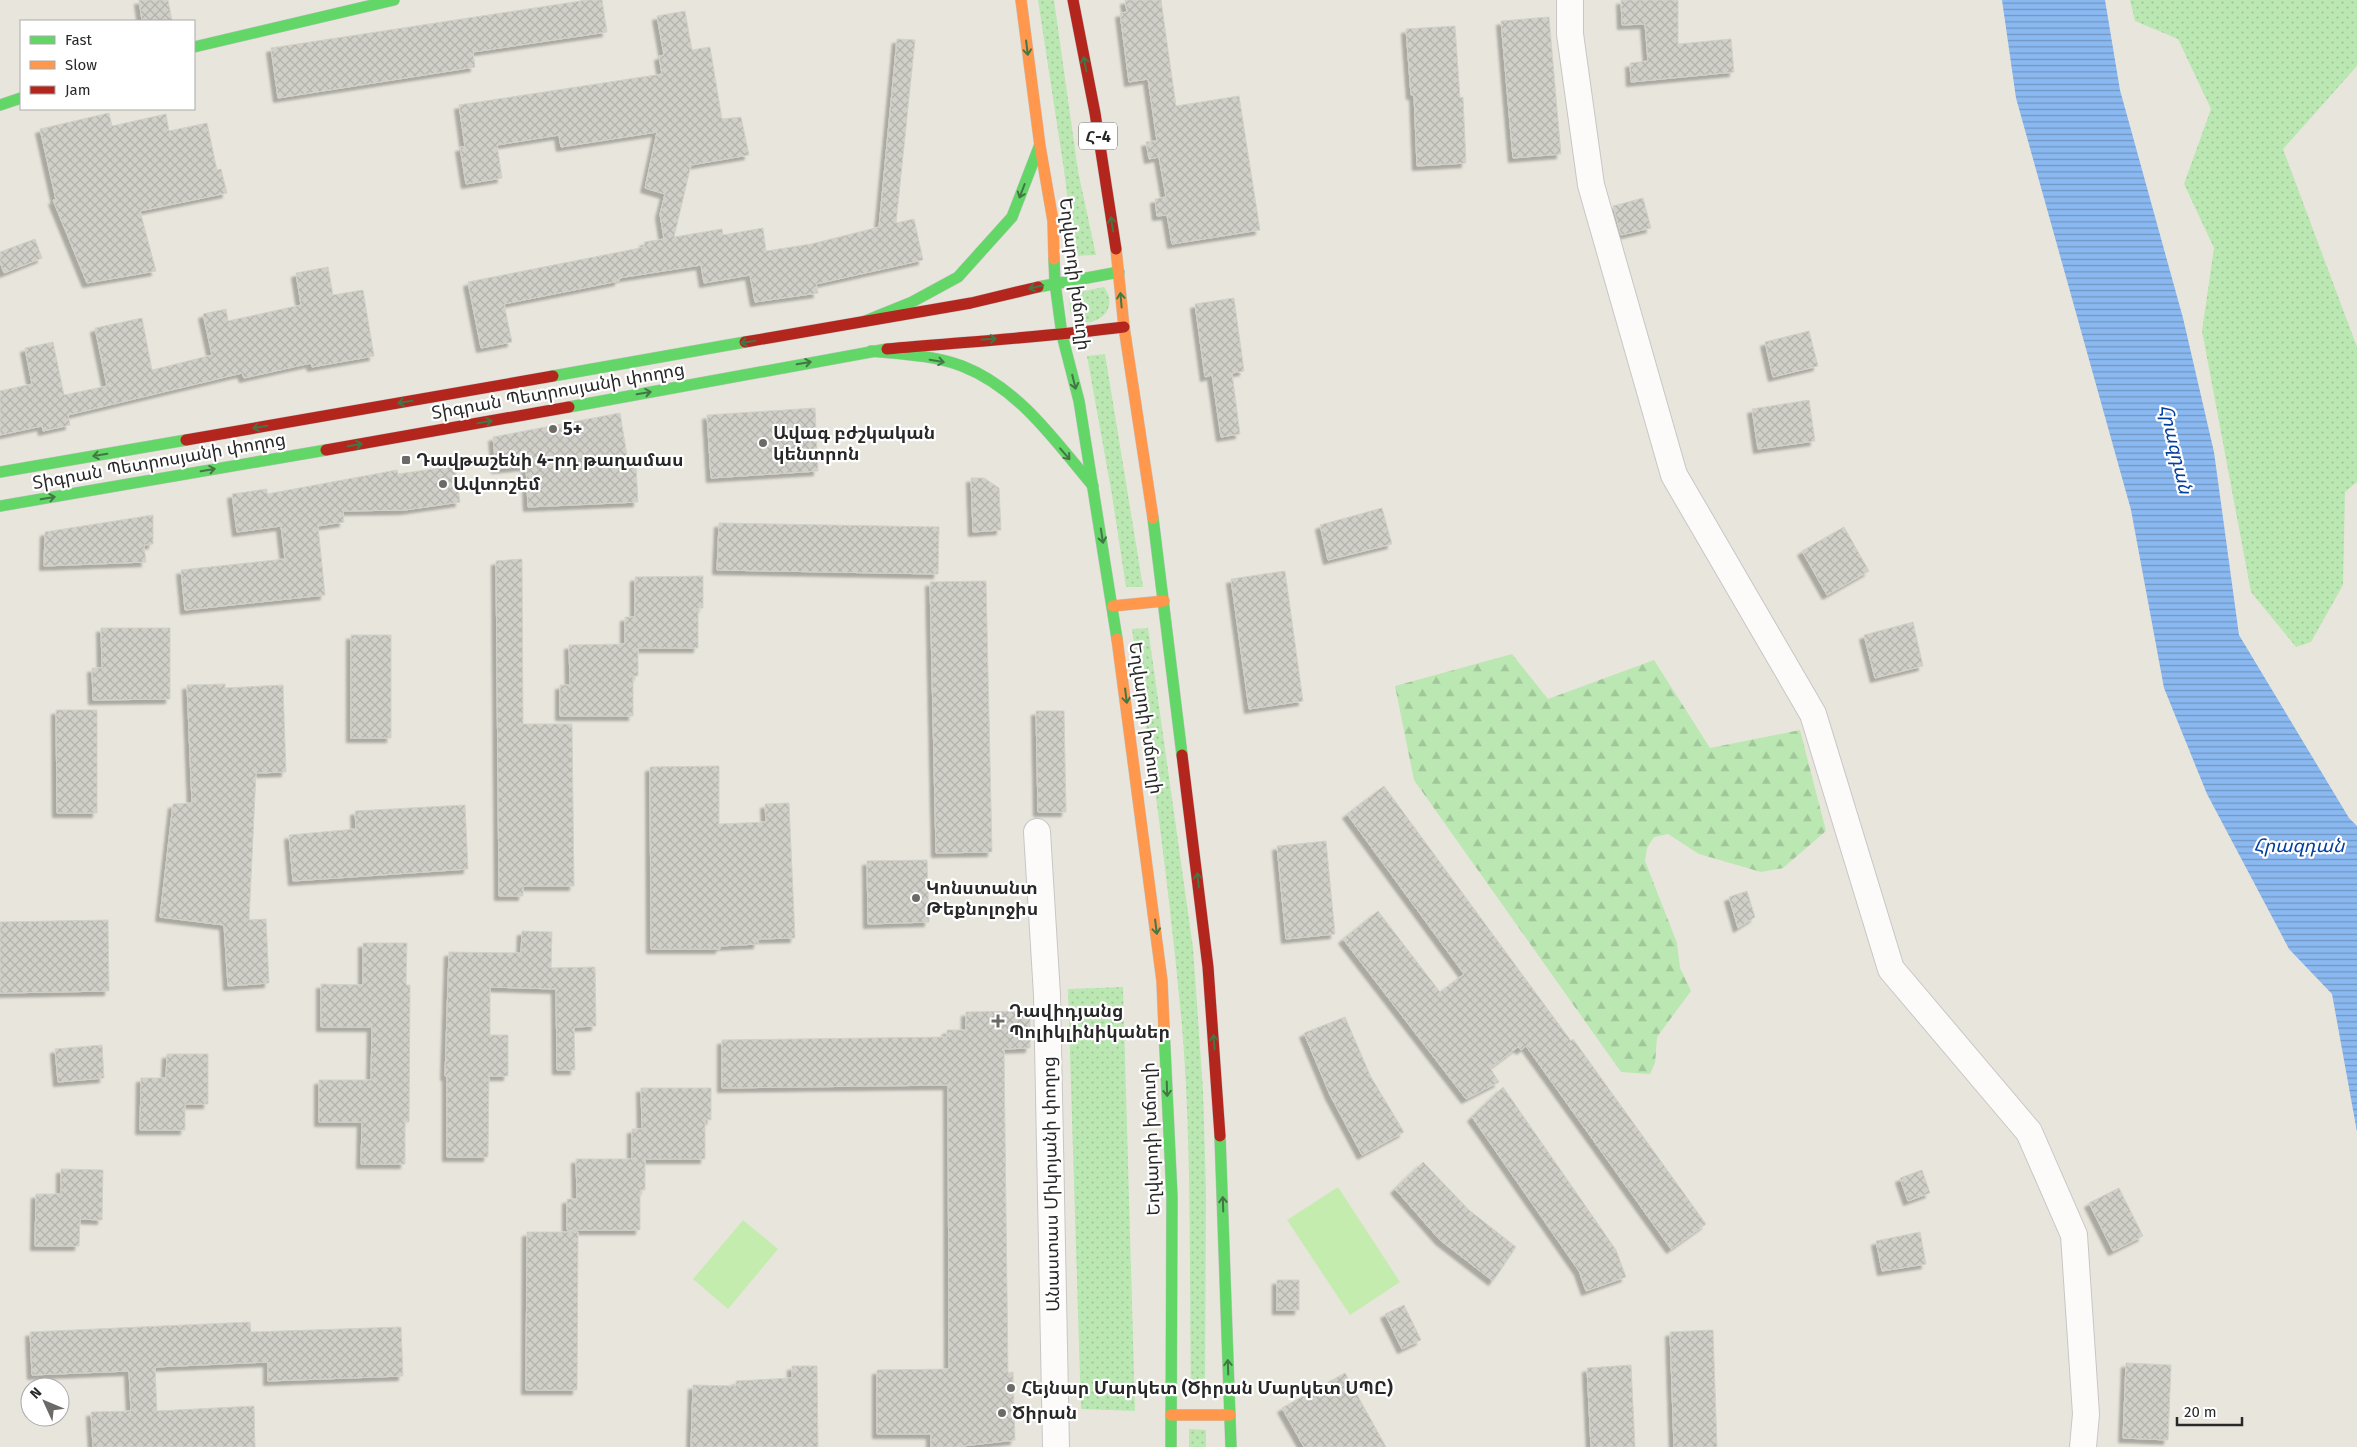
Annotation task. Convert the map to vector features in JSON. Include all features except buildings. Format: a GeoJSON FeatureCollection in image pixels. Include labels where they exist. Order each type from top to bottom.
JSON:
{"type":"FeatureCollection","features":[{"type":"Feature","properties":{"kind":"main road"},"geometry":{"type":"LineString","coordinates":[[195,47],[394,0]]}},
{"type":"Feature","properties":{"kind":"main road","name":"Եղվարդի խճուղի"},"geometry":{"type":"LineString","coordinates":[[1021,0],[1052,222],[1055,283],[1062,335],[1078,401],[1113,606],[1162,981],[1172,1197],[1171,1447]]}},
{"type":"Feature","properties":{"kind":"main road","name":"Եղվարդի խճուղի"},"geometry":{"type":"LineString","coordinates":[[1073,0],[1095,112],[1164,601],[1208,967],[1220,1134],[1231,1447]]}},
{"type":"Feature","properties":{"kind":"main road"},"geometry":{"type":"LineString","coordinates":[[0,105],[20,98]]}},
{"type":"Feature","properties":{"kind":"main road"},"geometry":{"type":"LineString","coordinates":[[865,322],[912,302],[958,277],[1012,217],[1040,146]]}},
{"type":"Feature","properties":{"kind":"main road","name":"Տիգրան Պետրոսյանի փողոց"},"geometry":{"type":"LineString","coordinates":[[0,472],[971,304],[1055,283],[1118,272]]}},
{"type":"Feature","properties":{"kind":"main road","name":"Տիգրան Պետրոսյանի փողոց"},"geometry":{"type":"LineString","coordinates":[[0,506],[472,425],[871,351],[981,340],[1062,335],[1124,327]]}},
{"type":"Feature","properties":{"kind":"main road"},"geometry":{"type":"LineString","coordinates":[[871,351],[962,365],[996,383],[1022,404],[1094,488]]}},
{"type":"Feature","properties":{"kind":"main road"},"geometry":{"type":"LineString","coordinates":[[1113,606],[1164,601]]}},
{"type":"Feature","properties":{"kind":"main road"},"geometry":{"type":"LineString","coordinates":[[1171,1415],[1230,1415]]}},
{"type":"Feature","properties":{"kind":"street"},"geometry":{"type":"LineString","coordinates":[[1570,0],[1570,34],[1591,185],[1674,475],[1813,714],[1891,969],[2029,1132],[2074,1235],[2086,1414],[2083,1447]]}},
{"type":"Feature","properties":{"kind":"street","name":"Անաստաս Միկոյանի փողոց"},"geometry":{"type":"LineString","coordinates":[[1037,832],[1047,995],[1056,1447]]}},
{"type":"Feature","properties":{"kind":"green space"},"geometry":{"type":"Polygon","coordinates":[[[1038,0],[1054,0],[1078,171],[1096,255],[1072,256],[1072,235],[1064,170],[1038,0]]]}},
{"type":"Feature","properties":{"kind":"green space"},"geometry":{"type":"Polygon","coordinates":[[[2130,0],[2357,0],[2357,66],[2283,149],[2357,347],[2357,482],[2345,492],[2343,585],[2311,642],[2296,647],[2251,592],[2202,331],[2214,248],[2184,184],[2211,109],[2178,39],[2135,21],[2130,0]]]}},
{"type":"Feature","properties":{"kind":"green space"},"geometry":{"type":"Polygon","coordinates":[[[1104,287],[1109,298],[1109,307],[1105,314],[1090,322],[1082,322],[1076,319],[1070,311],[1069,294],[1104,287]]]}},
{"type":"Feature","properties":{"kind":"green space"},"geometry":{"type":"Polygon","coordinates":[[[1105,354],[1143,587],[1126,587],[1112,495],[1087,356],[1105,354]]]}},
{"type":"Feature","properties":{"kind":"green space"},"geometry":{"type":"Polygon","coordinates":[[[1148,628],[1193,948],[1203,1090],[1206,1191],[1205,1390],[1191,1392],[1189,1163],[1182,1026],[1160,828],[1132,629],[1148,628]]]}},
{"type":"Feature","properties":{"kind":"green space"},"geometry":{"type":"Polygon","coordinates":[[[1512,654],[1548,699],[1654,660],[1710,748],[1800,730],[1826,831],[1783,868],[1761,872],[1699,854],[1668,834],[1654,837],[1647,848],[1645,861],[1677,943],[1680,968],[1691,991],[1657,1037],[1655,1063],[1650,1074],[1621,1072],[1414,780],[1395,686],[1512,654]]]}},
{"type":"Feature","properties":{"kind":"green space"},"geometry":{"type":"Polygon","coordinates":[[[1123,987],[1135,1411],[1081,1409],[1068,989],[1123,987]]]}},
{"type":"Feature","properties":{"kind":"green space"},"geometry":{"type":"Polygon","coordinates":[[[1338,1187],[1400,1282],[1350,1315],[1287,1220],[1338,1187]]]}},
{"type":"Feature","properties":{"kind":"green space"},"geometry":{"type":"Polygon","coordinates":[[[743,1220],[778,1249],[728,1309],[693,1279],[743,1220]]]}},
{"type":"Feature","properties":{"kind":"green space"},"geometry":{"type":"Polygon","coordinates":[[[1189,1429],[1206,1430],[1206,1447],[1189,1447],[1189,1429]]]}},
{"type":"Feature","properties":{"kind":"water","name":"Հրազդան"},"geometry":{"type":"Polygon","coordinates":[[[2002,0],[2105,0],[2120,90],[2183,318],[2214,452],[2239,635],[2349,818],[2357,826],[2357,1132],[2332,994],[2289,949],[2207,794],[2164,688],[2131,510],[2016,98],[2002,0]]]}},
{"type":"Feature","properties":{"kind":"traffic: fast"},"geometry":{"type":"LineString","coordinates":[[195,47],[394,0]]}},
{"type":"Feature","properties":{"kind":"traffic: fast"},"geometry":{"type":"LineString","coordinates":[[0,105],[20,98]]}},
{"type":"Feature","properties":{"kind":"traffic: fast"},"geometry":{"type":"LineString","coordinates":[[865,321],[912,302],[958,277],[1012,217],[1039,147]]}},
{"type":"Feature","properties":{"kind":"traffic: fast"},"geometry":{"type":"LineString","coordinates":[[1054,259],[1055,283],[1062,335],[1079,401],[1117,639]]}},
{"type":"Feature","properties":{"kind":"traffic: fast"},"geometry":{"type":"LineString","coordinates":[[1038,287],[1119,272]]}},
{"type":"Feature","properties":{"kind":"traffic: fast"},"geometry":{"type":"LineString","coordinates":[[553,376],[745,342]]}},
{"type":"Feature","properties":{"kind":"traffic: fast"},"geometry":{"type":"LineString","coordinates":[[569,407],[887,349]]}},
{"type":"Feature","properties":{"kind":"traffic: fast"},"geometry":{"type":"LineString","coordinates":[[871,351],[940,359],[962,366],[982,376],[1001,388],[1035,417],[1093,486]]}},
{"type":"Feature","properties":{"kind":"traffic: fast"},"geometry":{"type":"LineString","coordinates":[[0,472],[186,440]]}},
{"type":"Feature","properties":{"kind":"traffic: fast"},"geometry":{"type":"LineString","coordinates":[[0,506],[326,450]]}},
{"type":"Feature","properties":{"kind":"traffic: fast"},"geometry":{"type":"LineString","coordinates":[[1153,518],[1182,755]]}},
{"type":"Feature","properties":{"kind":"traffic: fast"},"geometry":{"type":"LineString","coordinates":[[1164,1028],[1172,1197],[1171,1447]]}},
{"type":"Feature","properties":{"kind":"traffic: fast"},"geometry":{"type":"LineString","coordinates":[[1220,1136],[1231,1447]]}},
{"type":"Feature","properties":{"kind":"traffic: slow"},"geometry":{"type":"LineString","coordinates":[[1021,0],[1040,146],[1053,221],[1054,259]]}},
{"type":"Feature","properties":{"kind":"traffic: slow"},"geometry":{"type":"LineString","coordinates":[[1116,249],[1124,327],[1153,518]]}},
{"type":"Feature","properties":{"kind":"traffic: slow"},"geometry":{"type":"LineString","coordinates":[[1113,606],[1164,601]]}},
{"type":"Feature","properties":{"kind":"traffic: slow"},"geometry":{"type":"LineString","coordinates":[[1117,639],[1162,981],[1164,1028]]}},
{"type":"Feature","properties":{"kind":"traffic: slow"},"geometry":{"type":"LineString","coordinates":[[1171,1415],[1230,1415]]}},
{"type":"Feature","properties":{"kind":"traffic: jam"},"geometry":{"type":"LineString","coordinates":[[1073,0],[1095,113],[1116,249]]}},
{"type":"Feature","properties":{"kind":"traffic: jam"},"geometry":{"type":"LineString","coordinates":[[745,342],[971,303],[1038,287]]}},
{"type":"Feature","properties":{"kind":"traffic: jam"},"geometry":{"type":"LineString","coordinates":[[887,349],[1035,337],[1124,327]]}},
{"type":"Feature","properties":{"kind":"traffic: jam"},"geometry":{"type":"LineString","coordinates":[[186,440],[553,376]]}},
{"type":"Feature","properties":{"kind":"traffic: jam"},"geometry":{"type":"LineString","coordinates":[[326,450],[569,407]]}},
{"type":"Feature","properties":{"kind":"traffic: jam"},"geometry":{"type":"LineString","coordinates":[[1182,755],[1208,967],[1220,1136]]}},
{"type":"Feature","properties":{"kind":"place","name":"5+"},"geometry":{"type":"Point","coordinates":[553,429]}},
{"type":"Feature","properties":{"kind":"place","name":"Ավագ բժշկական կենտրոն"},"geometry":{"type":"Point","coordinates":[763,443]}},
{"type":"Feature","properties":{"kind":"place","name":"Դավթաշենի 4-րդ թաղամաս"},"geometry":{"type":"Point","coordinates":[406,460]}},
{"type":"Feature","properties":{"kind":"place","name":"Ավտոշեմ"},"geometry":{"type":"Point","coordinates":[443,484]}},
{"type":"Feature","properties":{"kind":"place","name":"Կոնստանտ Թեքնոլոջիս"},"geometry":{"type":"Point","coordinates":[916,898]}},
{"type":"Feature","properties":{"kind":"place","name":"Դավիդյանց Պոլիկլինիկաներ"},"geometry":{"type":"Point","coordinates":[998,1021]}},
{"type":"Feature","properties":{"kind":"place","name":"Հեյնար Մարկետ (Ծիրան Մարկետ ՍՊԸ)"},"geometry":{"type":"Point","coordinates":[1011,1388]}},
{"type":"Feature","properties":{"kind":"place","name":"Ծիրան"},"geometry":{"type":"Point","coordinates":[1002,1413]}}]}
